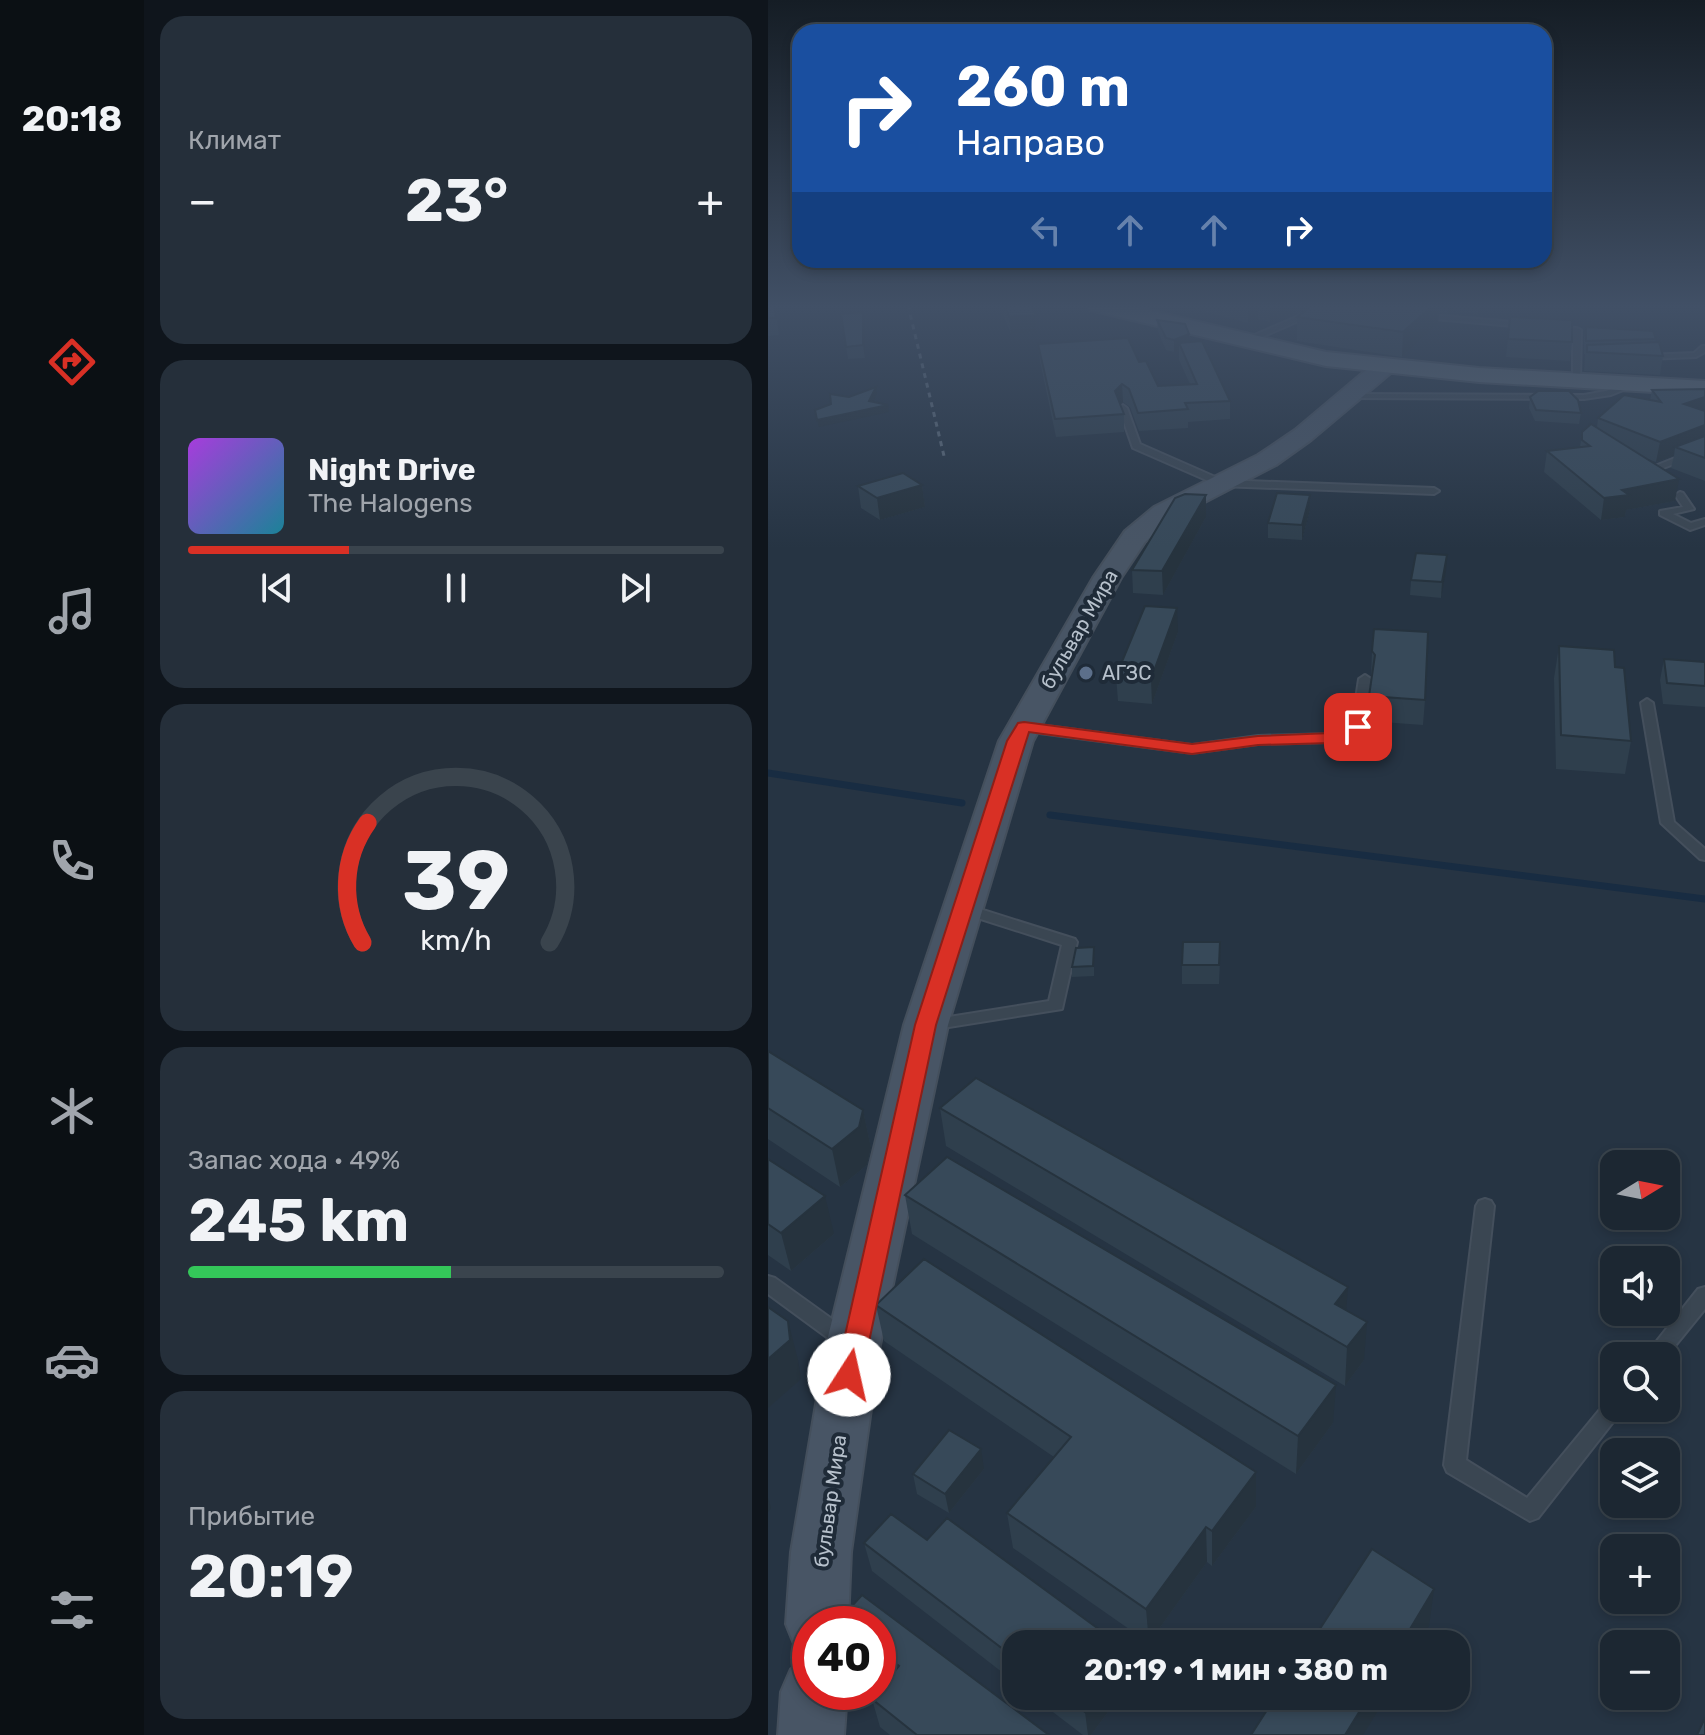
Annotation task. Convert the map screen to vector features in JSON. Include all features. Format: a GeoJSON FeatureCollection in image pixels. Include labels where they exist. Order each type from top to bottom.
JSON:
{"type":"FeatureCollection","features":[{"type":"Feature","properties":{"kind":"main road"},"geometry":{"type":"LineString","coordinates":[[1667,386],[1705,388]]}},
{"type":"Feature","properties":{"kind":"street","name":"бульвар Мира"},"geometry":{"type":"LineString","coordinates":[[818,1606],[821,1552],[853,1345],[926,1025],[1016,741],[1107,578],[1135,537],[1163,513],[1267,460],[1360,386]]}},
{"type":"Feature","properties":{"kind":"street"},"geometry":{"type":"LineString","coordinates":[[811,1735],[813,1710]]}},
{"type":"Feature","properties":{"kind":"lane"},"geometry":{"type":"LineString","coordinates":[[1401,386],[1493,396],[1584,397],[1625,386]]}},
{"type":"Feature","properties":{"kind":"lane"},"geometry":{"type":"LineString","coordinates":[[1486,386],[1493,396]]}},
{"type":"Feature","properties":{"kind":"lane"},"geometry":{"type":"LineString","coordinates":[[1123,408],[1136,446],[1220,483],[1434,491]]}},
{"type":"Feature","properties":{"kind":"lane"},"geometry":{"type":"LineString","coordinates":[[1650,470],[1705,449]]}},
{"type":"Feature","properties":{"kind":"lane"},"geometry":{"type":"LineString","coordinates":[[1680,495],[1689,509],[1663,513],[1690,527],[1705,522]]}},
{"type":"Feature","properties":{"kind":"lane"},"geometry":{"type":"LineString","coordinates":[[1024,727],[1192,749],[1258,740],[1331,738],[1358,727],[1365,679]]}},
{"type":"Feature","properties":{"kind":"lane"},"geometry":{"type":"LineString","coordinates":[[1647,703],[1668,823],[1705,856]]}},
{"type":"Feature","properties":{"kind":"lane"},"geometry":{"type":"LineString","coordinates":[[926,1025],[1056,1005],[1070,942],[963,908]]}},
{"type":"Feature","properties":{"kind":"lane"},"geometry":{"type":"LineString","coordinates":[[1485,1206],[1455,1465],[1530,1511],[1602,1422]]}},
{"type":"Feature","properties":{"kind":"lane"},"geometry":{"type":"LineString","coordinates":[[768,1284],[853,1345]]}},
{"type":"Feature","properties":{"kind":"lane"},"geometry":{"type":"LineString","coordinates":[[1666,1342],[1705,1295]]}},
{"type":"Feature","properties":{"kind":"building"},"geometry":{"type":"Polygon","coordinates":[[[1048,386],[1120,386],[1115,391],[1124,414],[1055,419],[1048,386]]]}},
{"type":"Feature","properties":{"kind":"building"},"geometry":{"type":"Polygon","coordinates":[[[1125,386],[1223,386],[1230,401],[1185,403],[1188,409],[1138,413],[1129,389],[1125,386]]]}},
{"type":"Feature","properties":{"kind":"building"},"geometry":{"type":"Polygon","coordinates":[[[876,387],[869,401],[888,405],[817,420],[815,410],[831,404],[830,394],[849,397],[876,387]]]}},
{"type":"Feature","properties":{"kind":"building"},"geometry":{"type":"Polygon","coordinates":[[[1705,389],[1705,397],[1684,404],[1705,411],[1705,425],[1660,442],[1598,418],[1624,395],[1661,402],[1652,390],[1705,389]]]}},
{"type":"Feature","properties":{"kind":"building"},"geometry":{"type":"Polygon","coordinates":[[[1538,391],[1569,391],[1578,400],[1581,413],[1536,410],[1530,397],[1538,391]]]}},
{"type":"Feature","properties":{"kind":"building"},"geometry":{"type":"Polygon","coordinates":[[[1591,424],[1679,479],[1622,490],[1629,495],[1604,498],[1547,451],[1590,446],[1582,440],[1582,432],[1591,424]]]}},
{"type":"Feature","properties":{"kind":"building"},"geometry":{"type":"Polygon","coordinates":[[[1705,436],[1705,458],[1675,447],[1705,436]]]}},
{"type":"Feature","properties":{"kind":"building"},"geometry":{"type":"Polygon","coordinates":[[[903,473],[922,485],[877,498],[858,486],[903,473]]]}},
{"type":"Feature","properties":{"kind":"building"},"geometry":{"type":"Polygon","coordinates":[[[1277,493],[1310,495],[1302,525],[1268,523],[1277,493]]]}},
{"type":"Feature","properties":{"kind":"building"},"geometry":{"type":"Polygon","coordinates":[[[1185,494],[1206,495],[1162,571],[1132,570],[1175,498],[1185,494]]]}},
{"type":"Feature","properties":{"kind":"building"},"geometry":{"type":"Polygon","coordinates":[[[1416,553],[1447,555],[1442,582],[1411,580],[1416,553]]]}},
{"type":"Feature","properties":{"kind":"building"},"geometry":{"type":"Polygon","coordinates":[[[1145,606],[1177,608],[1151,679],[1116,676],[1145,606]]]}},
{"type":"Feature","properties":{"kind":"building"},"geometry":{"type":"Polygon","coordinates":[[[1374,629],[1428,632],[1425,700],[1369,696],[1375,655],[1372,651],[1374,629]]]}},
{"type":"Feature","properties":{"kind":"building"},"geometry":{"type":"Polygon","coordinates":[[[1559,646],[1614,650],[1615,667],[1624,668],[1631,741],[1561,735],[1559,646]]]}},
{"type":"Feature","properties":{"kind":"building"},"geometry":{"type":"Polygon","coordinates":[[[1664,659],[1705,662],[1705,686],[1667,683],[1664,659]]]}},
{"type":"Feature","properties":{"kind":"building"},"geometry":{"type":"Polygon","coordinates":[[[1183,942],[1220,942],[1219,965],[1182,965],[1183,942]]]}},
{"type":"Feature","properties":{"kind":"building"},"geometry":{"type":"Polygon","coordinates":[[[1094,947],[1093,966],[1072,967],[1076,948],[1094,947]]]}},
{"type":"Feature","properties":{"kind":"building"},"geometry":{"type":"Polygon","coordinates":[[[768,1051],[863,1110],[859,1127],[832,1149],[768,1108],[768,1051]]]}},
{"type":"Feature","properties":{"kind":"building"},"geometry":{"type":"Polygon","coordinates":[[[976,1078],[1348,1287],[1335,1304],[1367,1322],[1347,1347],[940,1108],[976,1078]]]}},
{"type":"Feature","properties":{"kind":"building"},"geometry":{"type":"Polygon","coordinates":[[[947,1157],[1336,1385],[1298,1436],[905,1195],[947,1157]]]}},
{"type":"Feature","properties":{"kind":"building"},"geometry":{"type":"Polygon","coordinates":[[[768,1159],[825,1196],[781,1233],[768,1224],[768,1159]]]}},
{"type":"Feature","properties":{"kind":"building"},"geometry":{"type":"Polygon","coordinates":[[[924,1259],[1256,1472],[1212,1531],[1206,1527],[1146,1609],[1007,1513],[1071,1437],[876,1305],[924,1259]]]}},
{"type":"Feature","properties":{"kind":"building"},"geometry":{"type":"Polygon","coordinates":[[[768,1307],[788,1321],[790,1340],[768,1359],[768,1307]]]}},
{"type":"Feature","properties":{"kind":"building"},"geometry":{"type":"Polygon","coordinates":[[[949,1430],[981,1449],[945,1494],[913,1474],[949,1430]]]}},
{"type":"Feature","properties":{"kind":"building"},"geometry":{"type":"Polygon","coordinates":[[[891,1514],[927,1540],[947,1518],[1100,1630],[1002,1630],[1002,1648],[864,1543],[891,1514]]]}},
{"type":"Feature","properties":{"kind":"building"},"geometry":{"type":"Polygon","coordinates":[[[1372,1549],[1434,1589],[1409,1630],[1319,1630],[1372,1549]]]}},
{"type":"Feature","properties":{"kind":"building"},"geometry":{"type":"Polygon","coordinates":[[[862,1595],[877,1606],[852,1606],[862,1595]]]}},
{"type":"Feature","properties":{"kind":"building"},"geometry":{"type":"Polygon","coordinates":[[[896,1620],[1002,1700],[1002,1710],[1016,1710],[1049,1735],[917,1735],[886,1710],[896,1710],[896,1670],[899,1666],[896,1664],[896,1620]]]}},
{"type":"Feature","properties":{"kind":"building"},"geometry":{"type":"Polygon","coordinates":[[[1267,1710],[1360,1710],[1345,1735],[1251,1735],[1267,1710]]]}},
{"type":"Feature","properties":{"kind":"building"},"geometry":{"type":"Polygon","coordinates":[[[1705,1718],[1705,1735],[1697,1735],[1705,1718]]]}},
{"type":"Feature","properties":{"kind":"waterway"},"geometry":{"type":"LineString","coordinates":[[768,773],[962,803]]}},
{"type":"Feature","properties":{"kind":"waterway"},"geometry":{"type":"LineString","coordinates":[[1050,815],[1705,899]]}},
{"type":"Feature","properties":{"kind":"railway"},"geometry":{"type":"LineString","coordinates":[[927,386],[944,456]]}},
{"type":"Feature","properties":{"kind":"place","name":"АГЗС"},"geometry":{"type":"Point","coordinates":[1086,673]}},
{"type":"Feature","properties":{"kind":"route"},"geometry":{"type":"LineString","coordinates":[[849,1375],[853,1345],[926,1025],[1016,741],[1024,727],[1192,749],[1258,740],[1331,738],[1350,733],[1358,727]]}}]}
